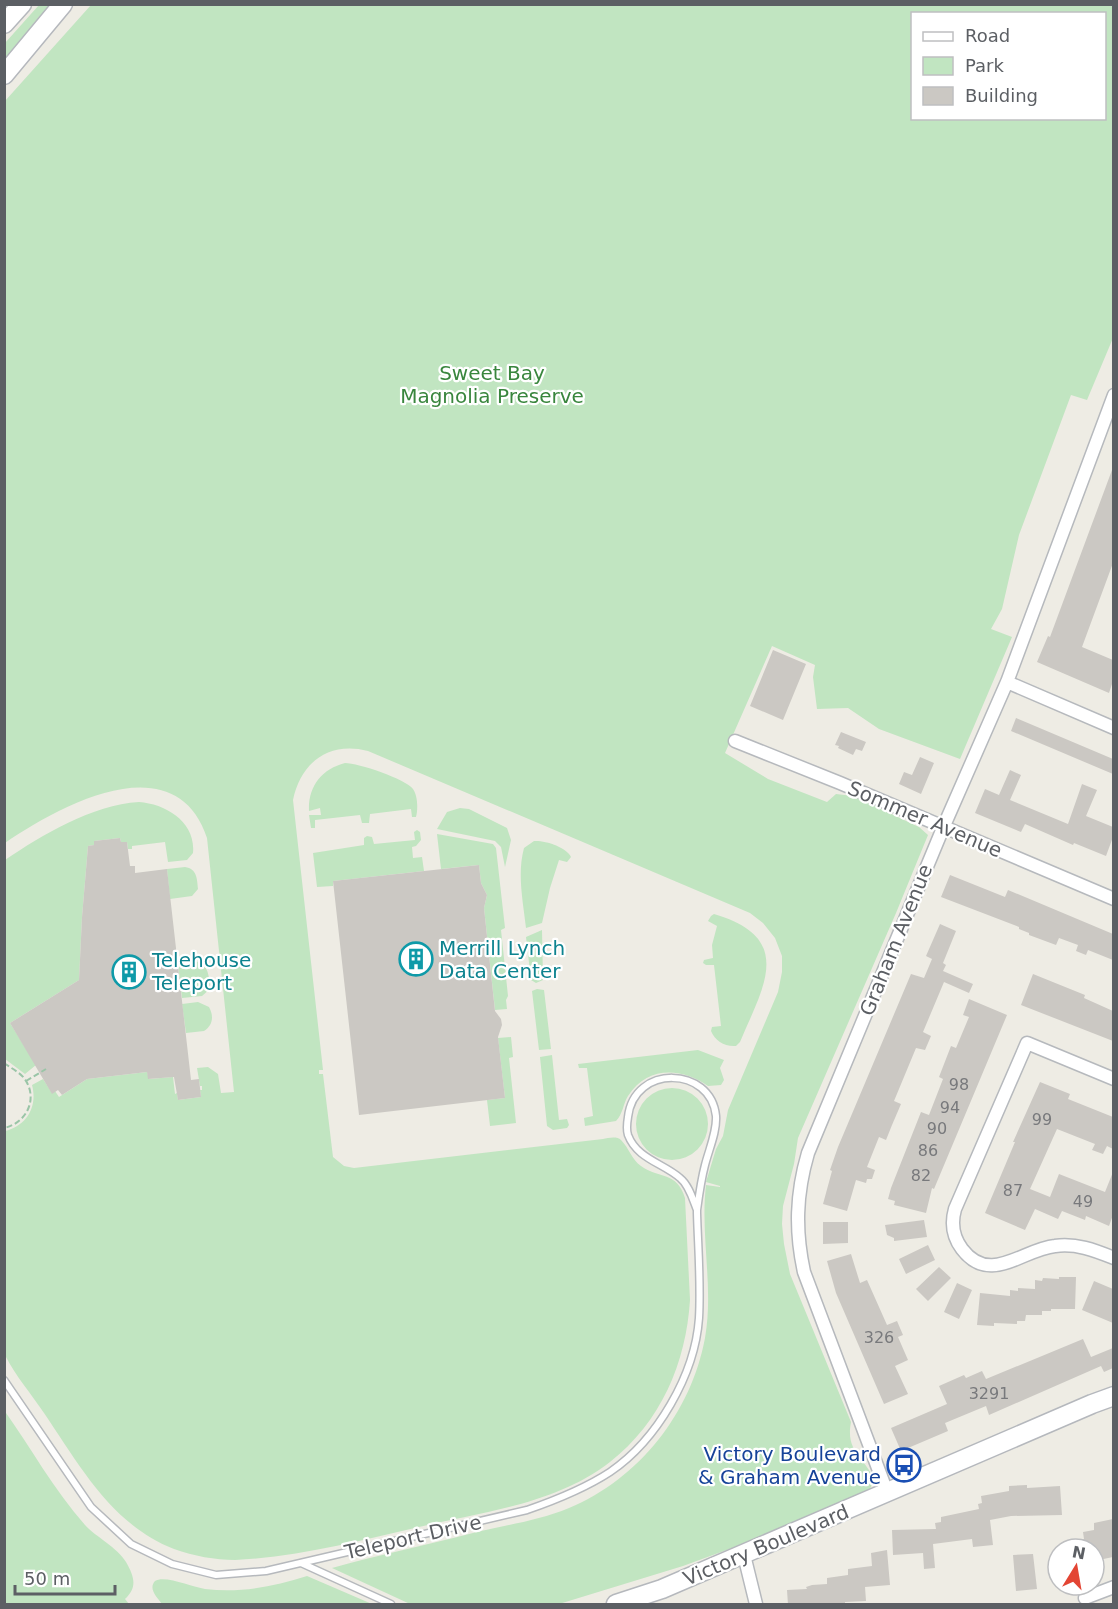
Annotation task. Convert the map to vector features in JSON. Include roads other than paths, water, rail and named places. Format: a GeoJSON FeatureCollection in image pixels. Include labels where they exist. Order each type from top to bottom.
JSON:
{"type":"FeatureCollection","features":[{"type":"Feature","properties":{"kind":"main road"},"geometry":{"type":"LineString","coordinates":[[6,20],[22,4]]}},
{"type":"Feature","properties":{"kind":"main road"},"geometry":{"type":"LineString","coordinates":[[4,75],[63,4]]}},
{"type":"Feature","properties":{"kind":"main road","name":"Victory Boulevard"},"geometry":{"type":"LineString","coordinates":[[616,1605],[663,1589],[744,1555],[1113,1396]]}},
{"type":"Feature","properties":{"kind":"street","name":"Graham Avenue"},"geometry":{"type":"LineString","coordinates":[[887,1492],[804,1272],[799,1249],[798,1198],[808,1153],[943,828],[1007,682],[1113,395]]}},
{"type":"Feature","properties":{"kind":"street"},"geometry":{"type":"LineString","coordinates":[[1007,682],[1113,728]]}},
{"type":"Feature","properties":{"kind":"street","name":"Sommer Avenue"},"geometry":{"type":"LineString","coordinates":[[735,741],[1113,899]]}},
{"type":"Feature","properties":{"kind":"street"},"geometry":{"type":"LineString","coordinates":[[1113,1079],[1027,1043],[955,1209],[953,1222],[955,1235],[964,1252],[976,1261],[994,1266],[1006,1264],[1038,1250],[1054,1246],[1070,1245],[1088,1248],[1113,1257]]}},
{"type":"Feature","properties":{"kind":"street"},"geometry":{"type":"LineString","coordinates":[[744,1555],[756,1605]]}},
{"type":"Feature","properties":{"kind":"street"},"geometry":{"type":"LineString","coordinates":[[1085,1598],[1113,1587]]}},
{"type":"Feature","properties":{"kind":"lane","name":"Teleport Drive"},"geometry":{"type":"LineString","coordinates":[[4,1380],[91,1507],[131,1544],[172,1564],[216,1575],[266,1571],[527,1510],[566,1497],[611,1471],[645,1440],[672,1403],[691,1361],[699,1319],[697,1210],[702,1178],[716,1126],[714,1106],[700,1087],[689,1081],[676,1077],[660,1078],[649,1082],[631,1102],[627,1128],[629,1137],[642,1155],[682,1179],[697,1210]]}},
{"type":"Feature","properties":{"kind":"lane"},"geometry":{"type":"LineString","coordinates":[[300,1563],[391,1605]]}},
{"type":"Feature","properties":{"kind":"place","name":"Merrill Lynch Data Center"},"geometry":{"type":"Point","coordinates":[416,959]}},
{"type":"Feature","properties":{"kind":"place","name":"Telehouse Teleport"},"geometry":{"type":"Point","coordinates":[129,972]}},
{"type":"Feature","properties":{"kind":"place","name":"Victory Boulevard & Graham Avenue"},"geometry":{"type":"Point","coordinates":[904,1465]}},
{"type":"Feature","properties":{"kind":"park label","name":"Sweet Bay Magnolia Preserve"},"geometry":{"type":"Point","coordinates":[492,384]}}]}
